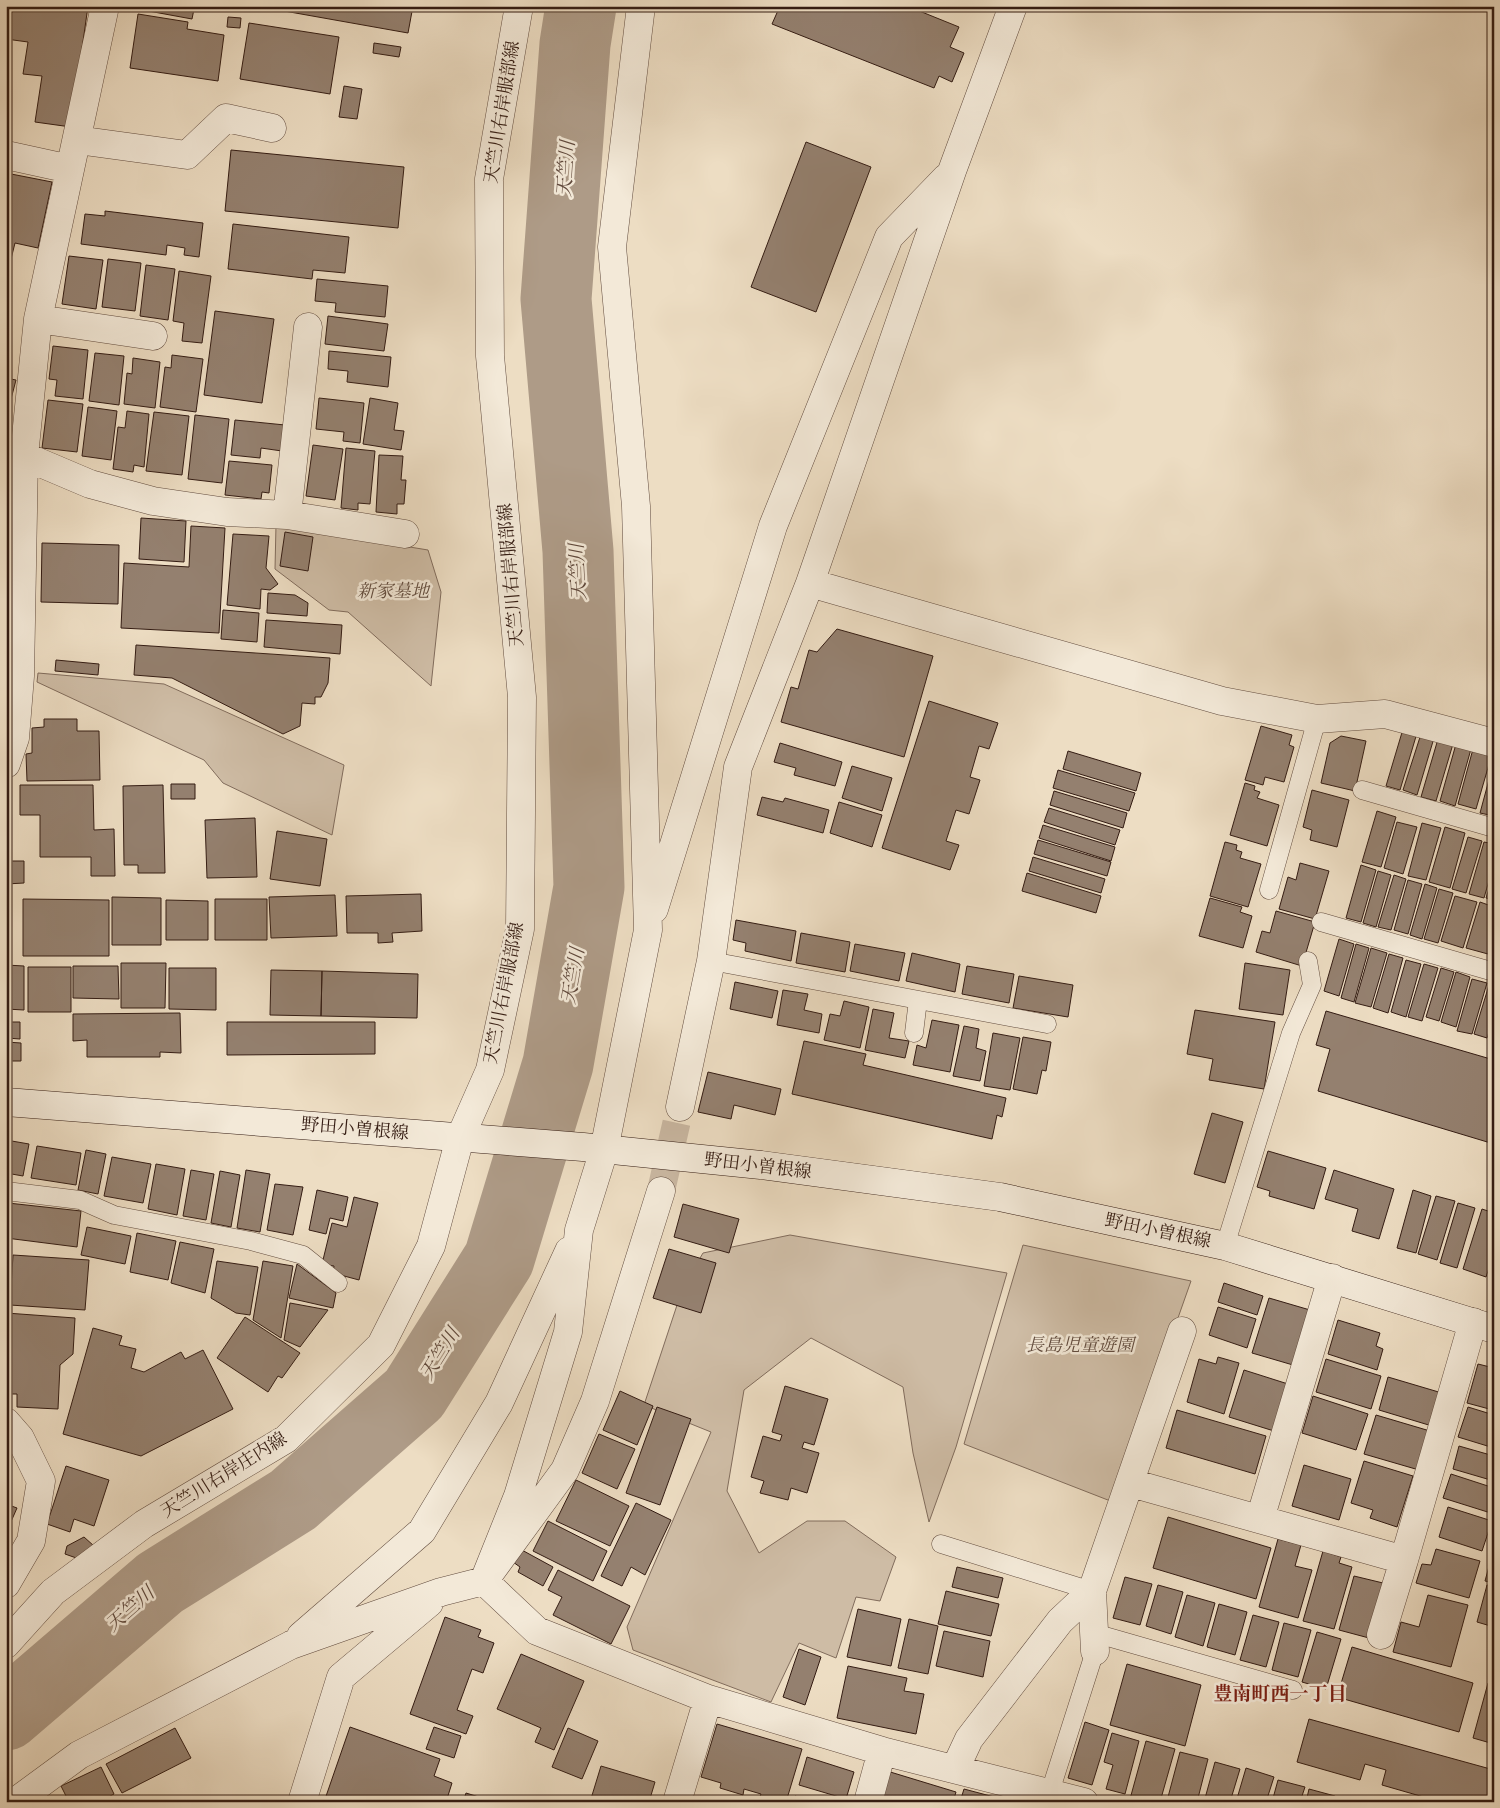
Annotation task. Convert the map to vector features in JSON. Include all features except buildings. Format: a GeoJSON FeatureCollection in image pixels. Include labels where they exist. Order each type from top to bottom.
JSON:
{"type":"FeatureCollection","features":[{"type":"Feature","properties":{"kind":"street"},"geometry":{"type":"LineString","coordinates":[[6,764],[15,738],[20,676],[15,514],[24,456],[38,319],[106,6]]}},
{"type":"Feature","properties":{"kind":"street","name":"天竺川右岸服部線"},"geometry":{"type":"LineString","coordinates":[[473,1139],[490,1070],[520,929],[522,697],[490,356],[490,179],[519,6]]}},
{"type":"Feature","properties":{"kind":"street"},"geometry":{"type":"LineString","coordinates":[[641,6],[612,246],[636,506],[648,930]]}},
{"type":"Feature","properties":{"kind":"street"},"geometry":{"type":"LineString","coordinates":[[680,1108],[711,961],[738,767],[810,583],[952,171],[1013,6]]}},
{"type":"Feature","properties":{"kind":"street"},"geometry":{"type":"LineString","coordinates":[[77,140],[187,154],[226,118],[272,128]]}},
{"type":"Feature","properties":{"kind":"street"},"geometry":{"type":"LineString","coordinates":[[6,155],[70,169]]}},
{"type":"Feature","properties":{"kind":"street"},"geometry":{"type":"LineString","coordinates":[[484,1581],[518,1496],[568,1332],[579,1230],[593,1148],[648,930],[780,508],[890,237],[952,171]]}},
{"type":"Feature","properties":{"kind":"street"},"geometry":{"type":"LineString","coordinates":[[38,319],[153,336]]}},
{"type":"Feature","properties":{"kind":"street"},"geometry":{"type":"LineString","coordinates":[[287,515],[308,327]]}},
{"type":"Feature","properties":{"kind":"street"},"geometry":{"type":"LineString","coordinates":[[24,456],[90,484],[153,501],[227,512],[287,515],[405,534]]}},
{"type":"Feature","properties":{"kind":"street"},"geometry":{"type":"LineString","coordinates":[[810,583],[1222,701],[1317,719],[1385,714],[1494,744]]}},
{"type":"Feature","properties":{"kind":"street","name":"野田小曽根線"},"geometry":{"type":"LineString","coordinates":[[6,1102],[593,1148],[761,1165],[1000,1197],[1225,1246],[1483,1325]]}},
{"type":"Feature","properties":{"kind":"street","name":"天竺川右岸庄内線"},"geometry":{"type":"LineString","coordinates":[[6,1644],[53,1592],[144,1524],[286,1439],[381,1345],[431,1246],[473,1139]]}},
{"type":"Feature","properties":{"kind":"street"},"geometry":{"type":"LineString","coordinates":[[15,1802],[79,1755],[290,1645],[442,1592],[484,1581],[565,1470],[595,1401],[661,1191]]}},
{"type":"Feature","properties":{"kind":"street"},"geometry":{"type":"LineString","coordinates":[[290,1645],[422,1531],[499,1403],[579,1230]]}},
{"type":"Feature","properties":{"kind":"street"},"geometry":{"type":"LineString","coordinates":[[1260,1519],[1332,1278]]}},
{"type":"Feature","properties":{"kind":"street"},"geometry":{"type":"LineString","coordinates":[[1381,1635],[1404,1560],[1483,1325]]}},
{"type":"Feature","properties":{"kind":"street"},"geometry":{"type":"LineString","coordinates":[[1094,1642],[1092,1591],[1131,1483],[1182,1331]]}},
{"type":"Feature","properties":{"kind":"street"},"geometry":{"type":"LineString","coordinates":[[6,1422],[20,1438],[41,1481],[31,1542],[6,1584]]}},
{"type":"Feature","properties":{"kind":"street"},"geometry":{"type":"LineString","coordinates":[[1131,1483],[1404,1560]]}},
{"type":"Feature","properties":{"kind":"street"},"geometry":{"type":"LineString","coordinates":[[484,1581],[537,1631],[708,1700],[882,1751],[1065,1798]]}},
{"type":"Feature","properties":{"kind":"street"},"geometry":{"type":"LineString","coordinates":[[955,1769],[969,1739],[1060,1621],[1092,1591]]}},
{"type":"Feature","properties":{"kind":"street"},"geometry":{"type":"LineString","coordinates":[[302,1802],[341,1677],[442,1592]]}},
{"type":"Feature","properties":{"kind":"street"},"geometry":{"type":"LineString","coordinates":[[677,1802],[708,1700]]}},
{"type":"Feature","properties":{"kind":"street"},"geometry":{"type":"LineString","coordinates":[[868,1802],[882,1751]]}},
{"type":"Feature","properties":{"kind":"lane"},"geometry":{"type":"LineString","coordinates":[[1269,890],[1317,719]]}},
{"type":"Feature","properties":{"kind":"lane"},"geometry":{"type":"LineString","coordinates":[[1362,790],[1494,828]]}},
{"type":"Feature","properties":{"kind":"lane"},"geometry":{"type":"LineString","coordinates":[[1321,922],[1494,972]]}},
{"type":"Feature","properties":{"kind":"lane"},"geometry":{"type":"LineString","coordinates":[[711,961],[1047,1024]]}},
{"type":"Feature","properties":{"kind":"lane"},"geometry":{"type":"LineString","coordinates":[[1225,1246],[1291,1033],[1312,985],[1308,961]]}},
{"type":"Feature","properties":{"kind":"lane"},"geometry":{"type":"LineString","coordinates":[[914,1033],[918,1000]]}},
{"type":"Feature","properties":{"kind":"lane"},"geometry":{"type":"LineString","coordinates":[[6,1191],[80,1200],[114,1215],[251,1241],[303,1255],[338,1283]]}},
{"type":"Feature","properties":{"kind":"lane"},"geometry":{"type":"LineString","coordinates":[[941,1544],[1092,1591]]}},
{"type":"Feature","properties":{"kind":"lane"},"geometry":{"type":"LineString","coordinates":[[1065,1798],[1094,1642],[1293,1690]]}},
{"type":"Feature","properties":{"kind":"green space","name":"新家墓地"},"geometry":{"type":"Polygon","coordinates":[[[276,525],[428,550],[441,592],[431,686],[348,612],[329,610],[275,569],[276,525]]]}},
{"type":"Feature","properties":{"kind":"green space"},"geometry":{"type":"Polygon","coordinates":[[[38,673],[164,684],[344,765],[332,835],[223,783],[204,760],[37,682],[38,673]]]}},
{"type":"Feature","properties":{"kind":"green space"},"geometry":{"type":"Polygon","coordinates":[[[790,1235],[1007,1273],[956,1447],[929,1522],[913,1453],[903,1387],[811,1338],[744,1390],[727,1491],[759,1553],[807,1521],[845,1521],[896,1557],[880,1601],[856,1597],[836,1658],[799,1643],[771,1702],[633,1650],[627,1627],[711,1432],[644,1405],[683,1287],[703,1253],[790,1235]]]}},
{"type":"Feature","properties":{"kind":"green space","name":"長島児童遊園"},"geometry":{"type":"Polygon","coordinates":[[[1023,1245],[1191,1281],[1113,1502],[964,1444],[1023,1245]]]}},
{"type":"Feature","properties":{"kind":"waterway","name":"天竺川"},"geometry":{"type":"LineString","coordinates":[[6,1715],[160,1583],[293,1500],[414,1394],[499,1259],[558,1064],[589,887],[578,551],[556,299],[575,44],[581,6]]}},
{"type":"Feature","properties":{"kind":"tunnel"},"geometry":{"type":"LineString","coordinates":[[661,1191],[680,1107]]}},
{"type":"Feature","properties":{"kind":"district","name":"豊南町西一丁目"},"geometry":{"type":"Point","coordinates":[1280,1694]}}]}
